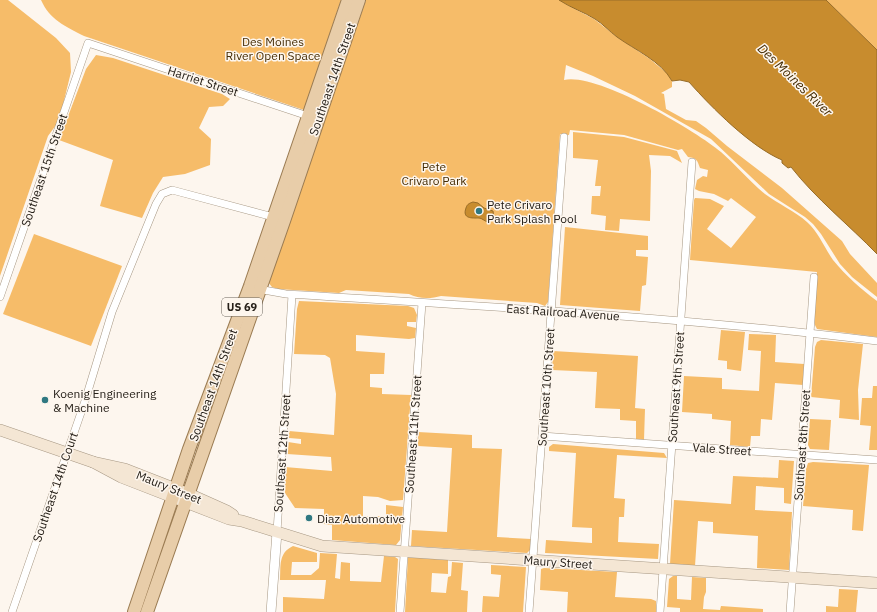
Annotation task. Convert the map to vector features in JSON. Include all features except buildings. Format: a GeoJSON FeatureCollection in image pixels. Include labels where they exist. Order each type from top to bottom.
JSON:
{"type":"FeatureCollection","features":[{"type":"Feature","properties":{"kind":"main road","name":"Southeast 14th Street"},"geometry":{"type":"LineString","coordinates":[[314,118],[348,0]]}},
{"type":"Feature","properties":{"kind":"main road","name":"Southeast 14th Street"},"geometry":{"type":"LineString","coordinates":[[147,612],[188,498],[255,288],[314,118],[359,0]]}},
{"type":"Feature","properties":{"kind":"main road","name":"Southeast 14th Street"},"geometry":{"type":"LineString","coordinates":[[134,612],[174,493],[255,288]]}},
{"type":"Feature","properties":{"kind":"main road","name":"Maury Street"},"geometry":{"type":"LineString","coordinates":[[0,430],[94,462],[125,469],[174,493],[188,498],[229,520],[242,521],[322,546],[877,583]]}},
{"type":"Feature","properties":{"kind":"street","name":"Harriet Street"},"geometry":{"type":"LineString","coordinates":[[88,43],[314,118]]}},
{"type":"Feature","properties":{"kind":"street","name":"Southeast 15th Street"},"geometry":{"type":"LineString","coordinates":[[0,297],[88,43]]}},
{"type":"Feature","properties":{"kind":"street","name":"Southeast 10th Street"},"geometry":{"type":"LineString","coordinates":[[529,612],[564,137]]}},
{"type":"Feature","properties":{"kind":"street","name":"Southeast 9th Street"},"geometry":{"type":"LineString","coordinates":[[660,612],[692,162]]}},
{"type":"Feature","properties":{"kind":"street","name":"Southeast 14th Court"},"geometry":{"type":"LineString","coordinates":[[12,612],[85,401],[112,312],[156,204],[162,194],[172,190],[279,219]]}},
{"type":"Feature","properties":{"kind":"street","name":"Southeast 8th Street"},"geometry":{"type":"LineString","coordinates":[[790,612],[814,278]]}},
{"type":"Feature","properties":{"kind":"street","name":"East Railroad Avenue"},"geometry":{"type":"LineString","coordinates":[[255,288],[292,295],[552,311],[681,321],[877,341]]}},
{"type":"Feature","properties":{"kind":"street","name":"Southeast 12th Street"},"geometry":{"type":"LineString","coordinates":[[271,612],[292,295]]}},
{"type":"Feature","properties":{"kind":"street","name":"Southeast 11th Street"},"geometry":{"type":"LineString","coordinates":[[400,612],[422,303]]}},
{"type":"Feature","properties":{"kind":"street","name":"Vale Street"},"geometry":{"type":"LineString","coordinates":[[542,436],[877,460]]}},
{"type":"Feature","properties":{"kind":"green space"},"geometry":{"type":"Polygon","coordinates":[[[0,0],[8,0],[56,38],[70,53],[71,72],[59,121],[48,136],[0,276],[0,0]]]}},
{"type":"Feature","properties":{"kind":"green space","name":"Des Moines River Open Space"},"geometry":{"type":"Polygon","coordinates":[[[41,0],[341,0],[304,110],[84,36],[54,18],[41,0]]]}},
{"type":"Feature","properties":{"kind":"green space","name":"Pete Crivaro Park"},"geometry":{"type":"Polygon","coordinates":[[[366,0],[559,0],[594,19],[617,37],[650,59],[669,75],[672,81],[672,87],[661,93],[664,94],[666,109],[686,120],[696,121],[706,128],[782,188],[842,241],[850,254],[877,283],[877,297],[852,277],[840,264],[813,224],[805,217],[769,194],[711,139],[635,96],[566,65],[564,80],[579,80],[621,93],[668,117],[708,142],[727,157],[753,184],[765,194],[807,222],[815,231],[838,266],[865,292],[877,301],[877,337],[817,329],[814,321],[817,272],[690,260],[695,198],[710,199],[724,206],[707,229],[731,248],[756,217],[731,198],[728,201],[714,194],[695,189],[697,180],[703,176],[707,177],[708,170],[700,168],[696,160],[688,157],[682,149],[678,150],[624,135],[570,130],[569,135],[560,134],[548,302],[545,306],[537,303],[441,296],[425,298],[416,297],[409,294],[346,290],[339,293],[278,289],[272,287],[268,282],[366,0]]]}},
{"type":"Feature","properties":{"kind":"green space"},"geometry":{"type":"Polygon","coordinates":[[[826,0],[877,0],[877,50],[830,4],[826,0]]]}},
{"type":"Feature","properties":{"kind":"green space"},"geometry":{"type":"Polygon","coordinates":[[[96,55],[113,58],[222,94],[230,99],[223,106],[209,107],[199,128],[211,139],[210,165],[185,174],[163,177],[153,193],[142,218],[100,206],[113,160],[59,140],[86,69],[96,55]]]}},
{"type":"Feature","properties":{"kind":"green space"},"geometry":{"type":"Polygon","coordinates":[[[573,132],[624,137],[677,151],[682,163],[670,156],[649,155],[651,171],[650,221],[620,219],[619,231],[605,230],[606,216],[591,214],[592,196],[600,196],[601,186],[595,186],[598,160],[573,158],[573,132]]]}},
{"type":"Feature","properties":{"kind":"green space"},"geometry":{"type":"Polygon","coordinates":[[[565,227],[648,236],[648,250],[636,250],[636,256],[648,257],[646,285],[642,286],[640,311],[560,305],[565,227]]]}},
{"type":"Feature","properties":{"kind":"green space"},"geometry":{"type":"Polygon","coordinates":[[[34,234],[122,266],[91,346],[3,314],[34,234]]]}},
{"type":"Feature","properties":{"kind":"green space"},"geometry":{"type":"Polygon","coordinates":[[[299,301],[408,306],[414,308],[417,315],[416,322],[407,322],[407,326],[416,328],[415,338],[409,339],[356,335],[356,351],[385,353],[384,374],[370,374],[370,387],[382,388],[382,394],[411,395],[403,500],[390,501],[378,497],[363,496],[363,516],[386,516],[386,505],[403,507],[400,540],[396,545],[332,540],[332,525],[324,524],[324,509],[295,508],[285,493],[285,467],[332,471],[331,457],[287,454],[288,442],[301,444],[301,439],[289,438],[289,431],[334,435],[336,394],[330,358],[325,355],[294,354],[297,309],[299,301]]]}},
{"type":"Feature","properties":{"kind":"green space"},"geometry":{"type":"Polygon","coordinates":[[[721,330],[745,332],[741,371],[727,369],[727,361],[718,360],[721,330]]]}},
{"type":"Feature","properties":{"kind":"green space"},"geometry":{"type":"Polygon","coordinates":[[[749,334],[776,335],[775,362],[804,364],[803,385],[775,383],[772,420],[761,419],[760,436],[751,436],[750,447],[730,445],[731,421],[712,419],[712,414],[682,412],[684,376],[722,378],[722,389],[759,391],[761,351],[748,350],[749,334]]]}},
{"type":"Feature","properties":{"kind":"green space"},"geometry":{"type":"Polygon","coordinates":[[[821,340],[863,344],[858,390],[859,420],[839,418],[840,400],[811,397],[815,347],[817,342],[821,340]]]}},
{"type":"Feature","properties":{"kind":"green space"},"geometry":{"type":"Polygon","coordinates":[[[553,351],[638,356],[635,408],[645,409],[644,440],[636,439],[636,421],[620,420],[620,409],[595,408],[597,372],[552,370],[553,351]]]}},
{"type":"Feature","properties":{"kind":"green space"},"geometry":{"type":"Polygon","coordinates":[[[873,386],[877,386],[877,450],[869,450],[871,426],[860,425],[862,398],[872,398],[873,386]]]}},
{"type":"Feature","properties":{"kind":"green space"},"geometry":{"type":"Polygon","coordinates":[[[810,419],[831,420],[829,450],[810,449],[808,445],[810,419]]]}},
{"type":"Feature","properties":{"kind":"green space"},"geometry":{"type":"Polygon","coordinates":[[[418,432],[472,435],[472,448],[502,449],[497,537],[531,539],[530,550],[527,553],[411,546],[412,530],[447,532],[452,448],[418,446],[418,432]]]}},
{"type":"Feature","properties":{"kind":"green space"},"geometry":{"type":"Polygon","coordinates":[[[553,444],[664,453],[667,458],[617,455],[614,498],[625,499],[624,517],[619,517],[618,542],[659,544],[658,559],[545,553],[546,540],[592,543],[592,528],[572,527],[576,453],[549,451],[549,447],[553,444]]]}},
{"type":"Feature","properties":{"kind":"green space"},"geometry":{"type":"Polygon","coordinates":[[[779,460],[794,461],[791,504],[784,503],[784,488],[756,486],[755,510],[792,512],[789,570],[757,568],[758,536],[713,533],[713,522],[698,521],[695,566],[670,564],[674,500],[731,504],[733,476],[778,478],[779,460]]]}},
{"type":"Feature","properties":{"kind":"green space"},"geometry":{"type":"Polygon","coordinates":[[[808,463],[869,465],[863,531],[852,530],[853,510],[803,506],[806,469],[808,463]]]}},
{"type":"Feature","properties":{"kind":"green space"},"geometry":{"type":"Polygon","coordinates":[[[293,546],[317,553],[317,562],[292,562],[291,575],[311,575],[319,568],[320,553],[337,554],[335,578],[340,579],[341,562],[350,563],[350,581],[381,582],[384,556],[395,557],[398,559],[395,612],[283,612],[283,597],[324,599],[326,580],[280,580],[281,560],[285,552],[293,546]]]}},
{"type":"Feature","properties":{"kind":"green space"},"geometry":{"type":"Polygon","coordinates":[[[408,557],[448,560],[448,574],[432,573],[431,592],[446,593],[448,577],[451,576],[452,562],[463,563],[461,590],[468,591],[467,612],[405,612],[408,557]]]}},
{"type":"Feature","properties":{"kind":"green space"},"geometry":{"type":"Polygon","coordinates":[[[491,565],[526,567],[523,612],[482,612],[483,596],[499,597],[501,575],[491,574],[491,565]]]}},
{"type":"Feature","properties":{"kind":"green space"},"geometry":{"type":"Polygon","coordinates":[[[541,569],[617,572],[615,597],[651,599],[656,601],[656,612],[567,612],[568,592],[540,590],[541,569]]]}},
{"type":"Feature","properties":{"kind":"green space"},"geometry":{"type":"Polygon","coordinates":[[[673,576],[677,576],[677,599],[691,600],[692,577],[706,578],[706,592],[703,609],[720,610],[721,606],[763,609],[763,612],[680,612],[680,608],[667,607],[669,579],[673,576]]]}},
{"type":"Feature","properties":{"kind":"green space"},"geometry":{"type":"Polygon","coordinates":[[[839,589],[858,590],[856,612],[826,612],[826,606],[838,607],[839,589]]]}},
{"type":"Feature","properties":{"kind":"water","name":"Des Moines River"},"geometry":{"type":"Polygon","coordinates":[[[559,0],[826,0],[877,50],[877,254],[822,201],[791,167],[788,168],[782,163],[782,160],[758,146],[732,126],[689,82],[680,80],[672,81],[655,62],[647,56],[617,37],[598,21],[559,0]]]}},
{"type":"Feature","properties":{"kind":"water","name":"Pete Crivaro Park Splash Pool"},"geometry":{"type":"Polygon","coordinates":[[[473,202],[493,211],[494,218],[488,222],[480,218],[468,217],[465,214],[466,207],[473,202]]]}},
{"type":"Feature","properties":{"kind":"place","name":"Pete Crivaro Park Splash Pool"},"geometry":{"type":"Point","coordinates":[479,211]}},
{"type":"Feature","properties":{"kind":"place","name":"Koenig Engineering & Machine"},"geometry":{"type":"Point","coordinates":[45,400]}},
{"type":"Feature","properties":{"kind":"place","name":"Diaz Automotive"},"geometry":{"type":"Point","coordinates":[309,518]}}]}
